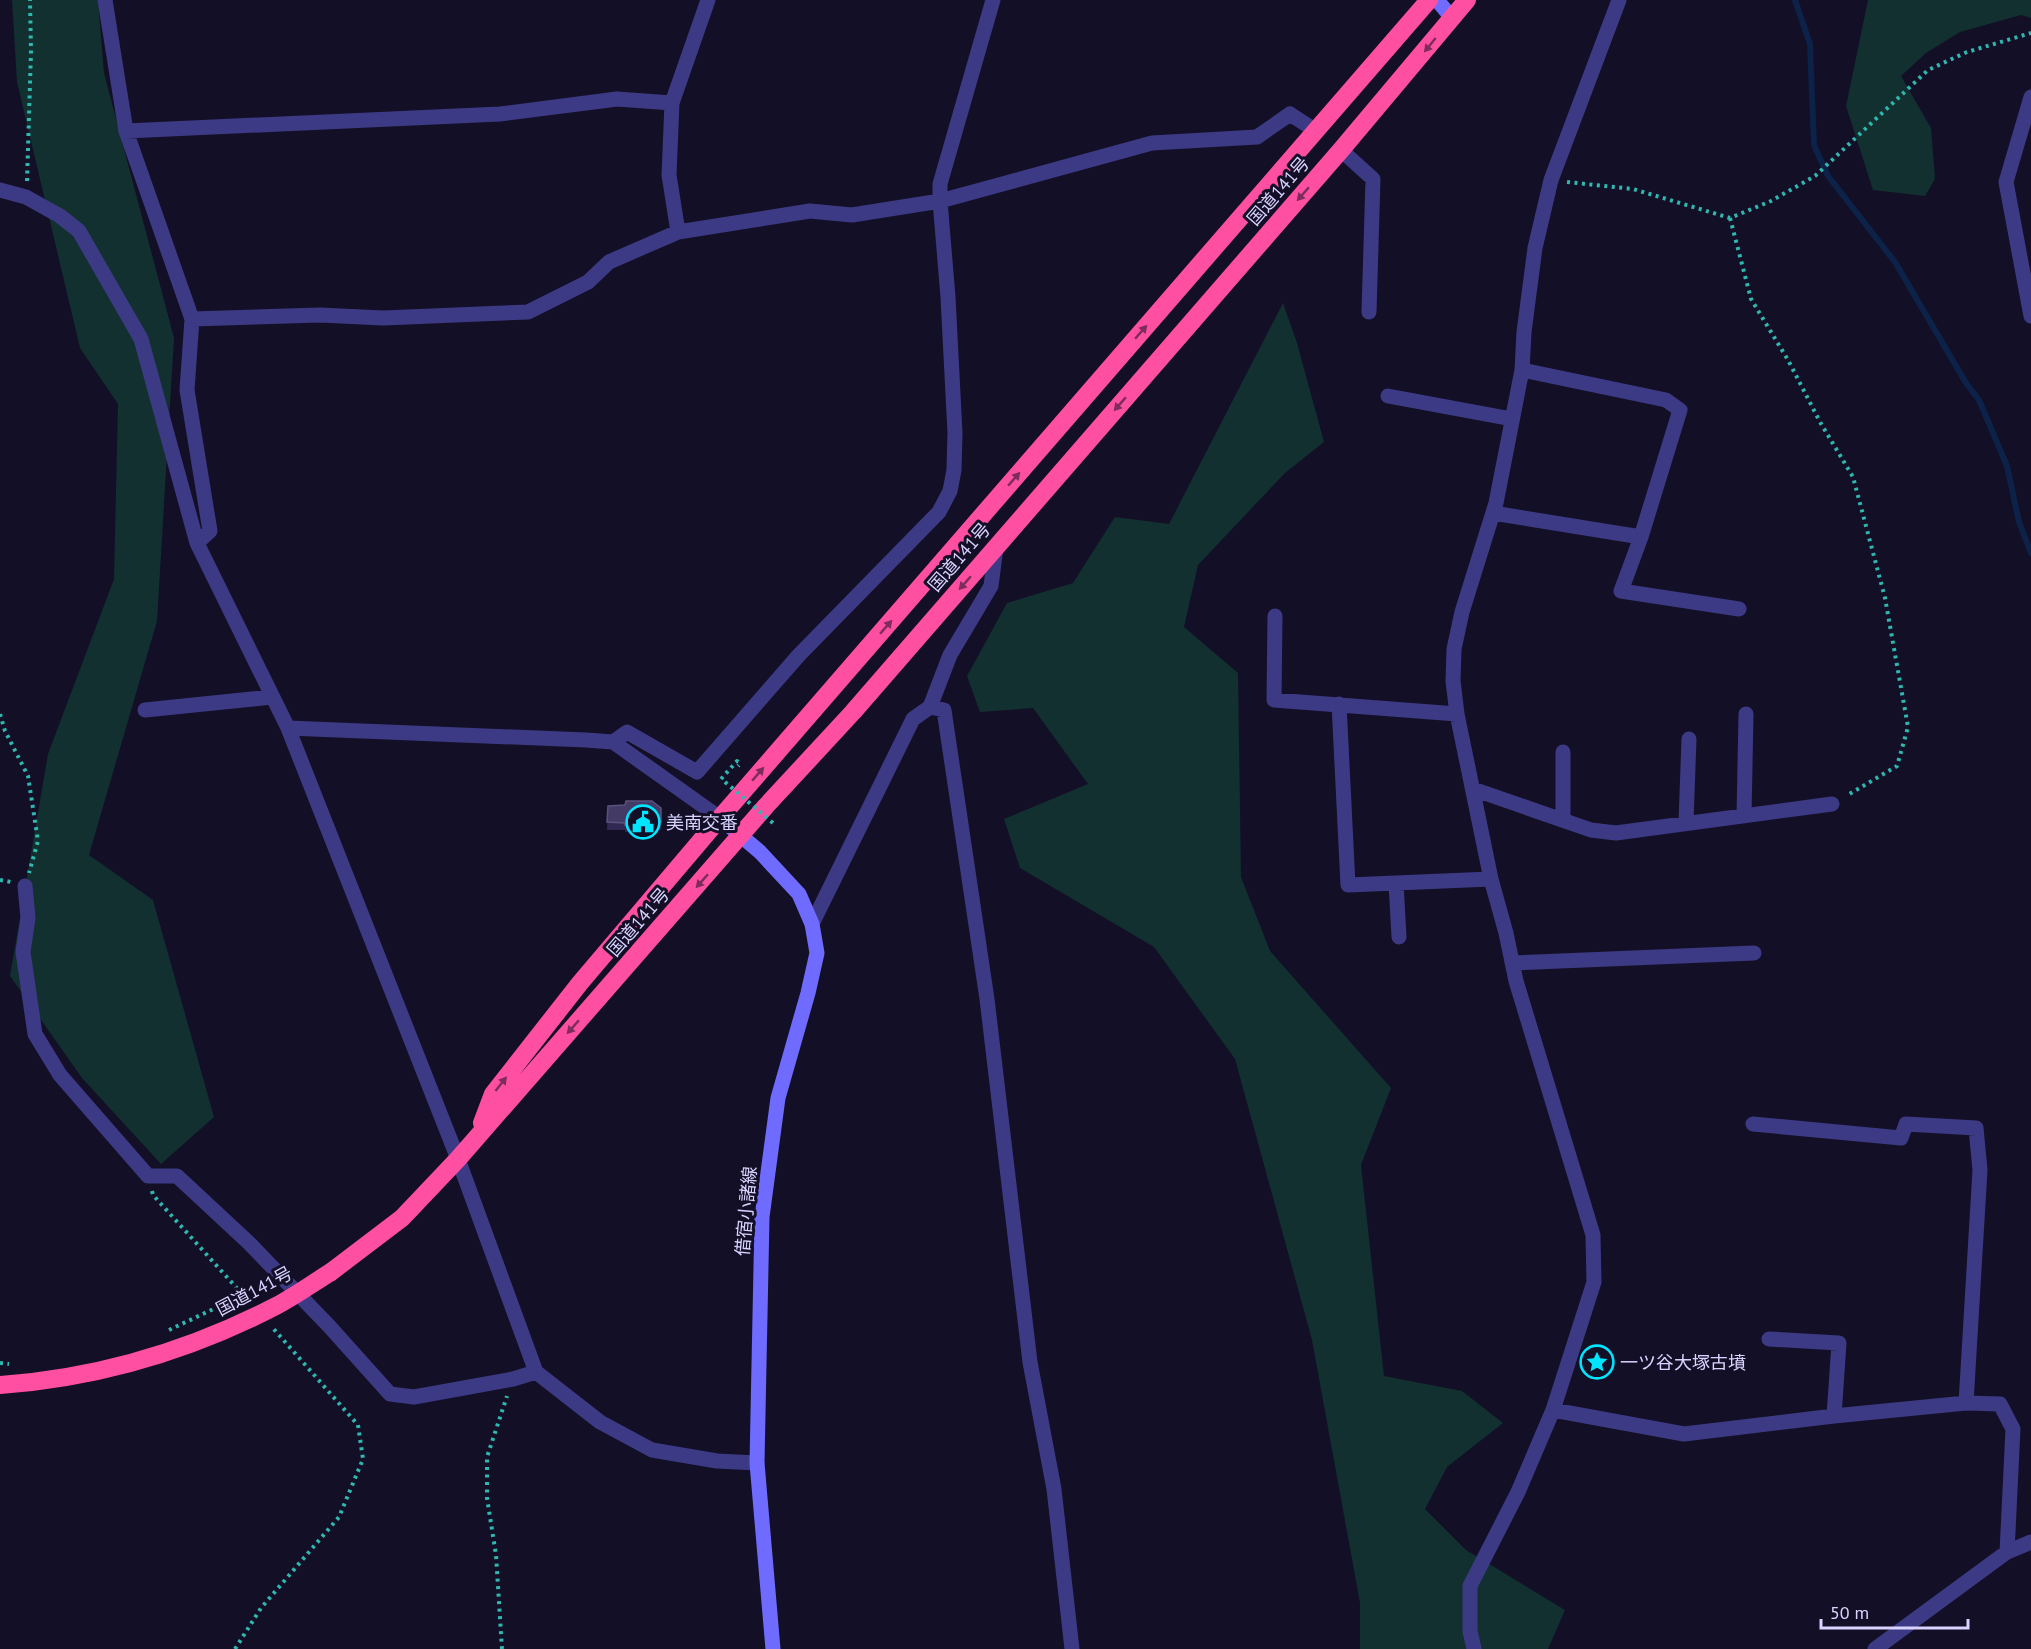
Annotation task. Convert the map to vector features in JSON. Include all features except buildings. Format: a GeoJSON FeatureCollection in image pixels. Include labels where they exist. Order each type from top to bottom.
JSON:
{"type":"FeatureCollection","features":[{"type":"Feature","properties":{"kind":"highway","name":"国道141号"},"geometry":{"type":"LineString","coordinates":[[477,1136],[493,1094],[580,983],[720,818],[1429,0]]}},
{"type":"Feature","properties":{"kind":"highway","name":"国道141号"},"geometry":{"type":"LineString","coordinates":[[0,1384],[69,1378],[112,1369],[166,1354],[219,1333],[278,1305],[331,1272],[402,1218],[458,1159],[766,806],[853,712],[1341,150],[1467,0]]}},
{"type":"Feature","properties":{"kind":"main road"},"geometry":{"type":"LineString","coordinates":[[1437,0],[1452,18]]}},
{"type":"Feature","properties":{"kind":"main road","name":"借宿小諸線"},"geometry":{"type":"LineString","coordinates":[[720,818],[760,852],[799,894],[812,924],[817,953],[778,1098],[762,1217],[757,1463],[773,1649]]}},
{"type":"Feature","properties":{"kind":"street"},"geometry":{"type":"LineString","coordinates":[[105,0],[126,131],[192,319],[187,390],[210,531],[197,543]]}},
{"type":"Feature","properties":{"kind":"street"},"geometry":{"type":"LineString","coordinates":[[678,232],[669,175],[672,103],[708,0]]}},
{"type":"Feature","properties":{"kind":"street"},"geometry":{"type":"LineString","coordinates":[[613,742],[627,732],[697,772],[799,655],[939,512],[950,491],[954,470],[955,433],[940,184],[993,0]]}},
{"type":"Feature","properties":{"kind":"street"},"geometry":{"type":"LineString","coordinates":[[1474,1649],[1470,1630],[1470,1586],[1518,1492],[1553,1410],[1594,1282],[1593,1234],[1536,1051],[1491,879],[1457,714],[1453,681],[1455,649],[1462,612],[1493,513],[1522,370],[1524,332],[1535,248],[1551,180],[1619,0]]}},
{"type":"Feature","properties":{"kind":"street"},"geometry":{"type":"LineString","coordinates":[[2031,97],[2006,182],[2031,316]]}},
{"type":"Feature","properties":{"kind":"street"},"geometry":{"type":"LineString","coordinates":[[126,131],[500,114],[617,99],[672,103]]}},
{"type":"Feature","properties":{"kind":"street"},"geometry":{"type":"LineString","coordinates":[[192,319],[320,315],[383,318],[528,312],[588,282],[609,262],[678,232],[810,212],[852,215],[940,201],[1152,143],[1257,137],[1290,114],[1316,131]]}},
{"type":"Feature","properties":{"kind":"street"},"geometry":{"type":"LineString","coordinates":[[1341,150],[1374,179],[1369,312]]}},
{"type":"Feature","properties":{"kind":"street"},"geometry":{"type":"LineString","coordinates":[[0,190],[26,197],[60,216],[79,231],[141,339],[197,543],[288,729],[458,1159],[536,1372],[600,1422],[652,1450],[717,1461],[757,1463]]}},
{"type":"Feature","properties":{"kind":"street"},"geometry":{"type":"LineString","coordinates":[[1522,370],[1666,400],[1680,410],[1641,537],[1621,591],[1739,609]]}},
{"type":"Feature","properties":{"kind":"street"},"geometry":{"type":"LineString","coordinates":[[1388,396],[1512,419]]}},
{"type":"Feature","properties":{"kind":"street"},"geometry":{"type":"LineString","coordinates":[[1493,513],[1641,537]]}},
{"type":"Feature","properties":{"kind":"street"},"geometry":{"type":"LineString","coordinates":[[812,924],[913,719],[930,707],[950,655],[991,586],[996,547]]}},
{"type":"Feature","properties":{"kind":"street"},"geometry":{"type":"LineString","coordinates":[[1275,616],[1274,700],[1457,714]]}},
{"type":"Feature","properties":{"kind":"street"},"geometry":{"type":"LineString","coordinates":[[146,710],[272,697]]}},
{"type":"Feature","properties":{"kind":"street"},"geometry":{"type":"LineString","coordinates":[[1339,704],[1348,885],[1491,879]]}},
{"type":"Feature","properties":{"kind":"street"},"geometry":{"type":"LineString","coordinates":[[930,707],[944,710],[987,999],[1030,1362],[1054,1489],[1072,1649]]}},
{"type":"Feature","properties":{"kind":"street"},"geometry":{"type":"LineString","coordinates":[[1744,816],[1746,714]]}},
{"type":"Feature","properties":{"kind":"street"},"geometry":{"type":"LineString","coordinates":[[288,729],[613,742],[720,818]]}},
{"type":"Feature","properties":{"kind":"street"},"geometry":{"type":"LineString","coordinates":[[1686,822],[1689,739]]}},
{"type":"Feature","properties":{"kind":"street"},"geometry":{"type":"LineString","coordinates":[[1563,752],[1563,818]]}},
{"type":"Feature","properties":{"kind":"street"},"geometry":{"type":"LineString","coordinates":[[1473,789],[1563,818],[1591,830],[1616,833],[1832,804]]}},
{"type":"Feature","properties":{"kind":"street"},"geometry":{"type":"LineString","coordinates":[[1396,883],[1400,936]]}},
{"type":"Feature","properties":{"kind":"street"},"geometry":{"type":"LineString","coordinates":[[25,886],[28,918],[23,952],[35,1034],[60,1074],[148,1176],[177,1176],[249,1243],[329,1326],[390,1394],[414,1397],[513,1379],[536,1372]]}},
{"type":"Feature","properties":{"kind":"street"},"geometry":{"type":"LineString","coordinates":[[1512,963],[1754,953]]}},
{"type":"Feature","properties":{"kind":"street"},"geometry":{"type":"LineString","coordinates":[[1753,1124],[1901,1138],[1906,1124],[1976,1128],[1980,1170],[1966,1403]]}},
{"type":"Feature","properties":{"kind":"street"},"geometry":{"type":"LineString","coordinates":[[1769,1339],[1839,1343],[1834,1416]]}},
{"type":"Feature","properties":{"kind":"street"},"geometry":{"type":"LineString","coordinates":[[1553,1410],[1684,1434],[1966,1403],[2000,1404],[2013,1429],[2007,1552]]}},
{"type":"Feature","properties":{"kind":"street"},"geometry":{"type":"LineString","coordinates":[[1875,1649],[2007,1552],[2031,1542]]}},
{"type":"Feature","properties":{"kind":"path"},"geometry":{"type":"LineString","coordinates":[[26,197],[31,51],[30,0]]}},
{"type":"Feature","properties":{"kind":"path"},"geometry":{"type":"LineString","coordinates":[[1551,180],[1633,189],[1730,218],[1771,201],[1815,176],[1928,70],[1967,52],[2031,33]]}},
{"type":"Feature","properties":{"kind":"path"},"geometry":{"type":"LineString","coordinates":[[1730,218],[1751,299],[1853,477],[1886,598],[1908,727],[1897,766],[1832,804]]}},
{"type":"Feature","properties":{"kind":"path"},"geometry":{"type":"LineString","coordinates":[[0,714],[5,731],[28,776],[38,841],[25,886],[0,880]]}},
{"type":"Feature","properties":{"kind":"path"},"geometry":{"type":"LineString","coordinates":[[722,779],[737,761],[740,764],[725,782],[773,823]]}},
{"type":"Feature","properties":{"kind":"path"},"geometry":{"type":"LineString","coordinates":[[148,1176],[153,1195],[243,1295],[160,1334]]}},
{"type":"Feature","properties":{"kind":"path"},"geometry":{"type":"LineString","coordinates":[[235,1649],[261,1608],[339,1517],[363,1459],[358,1425],[266,1321]]}},
{"type":"Feature","properties":{"kind":"path"},"geometry":{"type":"LineString","coordinates":[[0,1363],[11,1364]]}},
{"type":"Feature","properties":{"kind":"path"},"geometry":{"type":"LineString","coordinates":[[502,1649],[496,1555],[487,1498],[487,1457],[513,1379]]}},
{"type":"Feature","properties":{"kind":"green space"},"geometry":{"type":"Polygon","coordinates":[[[12,0],[98,0],[104,73],[174,338],[157,621],[89,855],[153,900],[214,1117],[161,1164],[82,1078],[10,976],[48,754],[114,579],[118,404],[80,348],[17,82],[12,0]]]}},
{"type":"Feature","properties":{"kind":"green space"},"geometry":{"type":"Polygon","coordinates":[[[1868,0],[2031,0],[2031,18],[2021,15],[1960,32],[1926,53],[1901,76],[1931,128],[1935,179],[1925,196],[1873,190],[1846,106],[1868,0]]]}},
{"type":"Feature","properties":{"kind":"green space"},"geometry":{"type":"Polygon","coordinates":[[[1283,303],[1297,343],[1324,442],[1285,473],[1198,565],[1184,627],[1238,673],[1241,877],[1270,951],[1391,1088],[1361,1165],[1384,1376],[1462,1391],[1503,1423],[1447,1467],[1425,1509],[1466,1550],[1565,1610],[1548,1649],[1360,1649],[1360,1603],[1312,1340],[1235,1059],[1154,947],[1020,868],[1004,819],[1088,784],[1033,708],[980,712],[967,676],[1007,603],[1073,583],[1115,517],[1169,524],[1283,303]]]}},
{"type":"Feature","properties":{"kind":"waterway"},"geometry":{"type":"LineString","coordinates":[[1795,0],[1810,44],[1814,145],[1828,176],[1895,262],[1966,383],[1979,400],[2007,466],[2019,522],[2031,553]]}},
{"type":"Feature","properties":{"kind":"place","name":"美南交番"},"geometry":{"type":"Point","coordinates":[643,822]}},
{"type":"Feature","properties":{"kind":"place","name":"一ツ谷大塚古墳"},"geometry":{"type":"Point","coordinates":[1597,1362]}}]}
